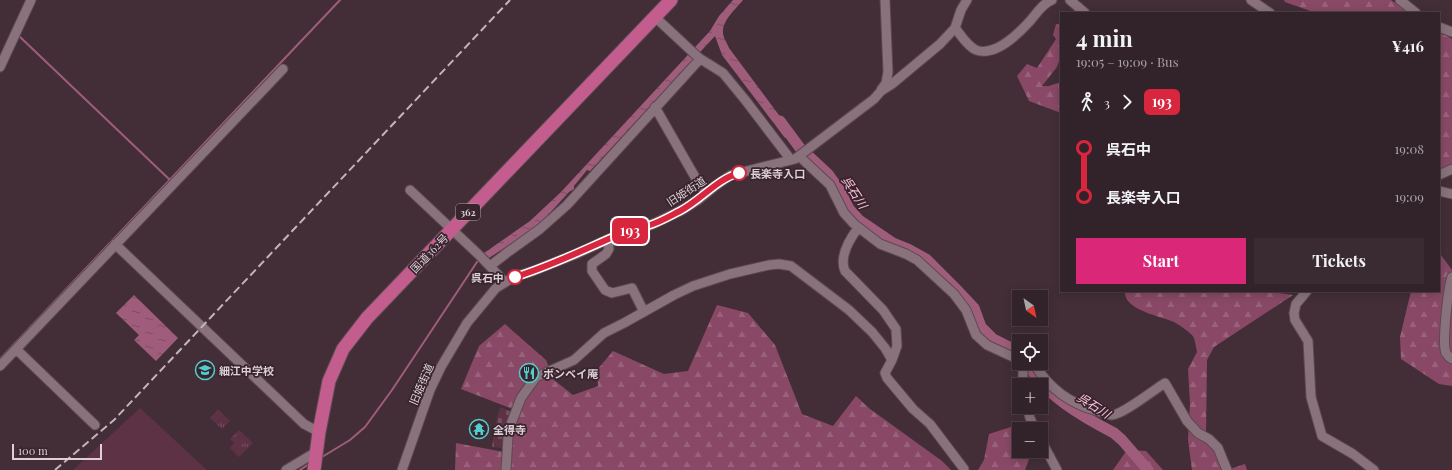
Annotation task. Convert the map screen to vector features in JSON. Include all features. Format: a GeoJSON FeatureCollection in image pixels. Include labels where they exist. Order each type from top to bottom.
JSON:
{"type":"FeatureCollection","features":[{"type":"Feature","properties":{"kind":"highway","name":"国道362号"},"geometry":{"type":"LineString","coordinates":[[314,470],[319,432],[329,380],[344,349],[367,318],[671,0]]}},
{"type":"Feature","properties":{"kind":"street"},"geometry":{"type":"LineString","coordinates":[[0,67],[31,0]]}},
{"type":"Feature","properties":{"kind":"street"},"geometry":{"type":"LineString","coordinates":[[881,91],[886,83],[888,72],[885,0]]}},
{"type":"Feature","properties":{"kind":"street","name":"旧姫街道"},"geometry":{"type":"LineString","coordinates":[[402,470],[430,390],[441,367],[467,323],[493,292],[505,282],[514,277],[576,254],[622,233],[651,225],[682,210],[731,175],[800,155],[874,99],[881,91],[892,84],[940,44],[955,28],[961,10],[967,0]]}},
{"type":"Feature","properties":{"kind":"street"},"geometry":{"type":"LineString","coordinates":[[955,28],[970,46],[976,50],[984,52],[992,51],[1016,36],[1041,8],[1052,0]]}},
{"type":"Feature","properties":{"kind":"street"},"geometry":{"type":"LineString","coordinates":[[1070,0],[1084,12]]}},
{"type":"Feature","properties":{"kind":"street"},"geometry":{"type":"LineString","coordinates":[[1251,0],[1269,12]]}},
{"type":"Feature","properties":{"kind":"street"},"geometry":{"type":"LineString","coordinates":[[1400,0],[1415,12]]}},
{"type":"Feature","properties":{"kind":"street"},"geometry":{"type":"LineString","coordinates":[[655,17],[699,59],[723,73],[746,101],[830,185],[844,213],[858,228],[880,244],[917,260],[954,294],[966,310],[976,335],[987,344],[1012,356]]}},
{"type":"Feature","properties":{"kind":"street"},"geometry":{"type":"LineString","coordinates":[[1440,27],[1452,32]]}},
{"type":"Feature","properties":{"kind":"street"},"geometry":{"type":"LineString","coordinates":[[489,265],[540,229],[567,205],[699,59]]}},
{"type":"Feature","properties":{"kind":"street"},"geometry":{"type":"LineString","coordinates":[[0,366],[282,69]]}},
{"type":"Feature","properties":{"kind":"street"},"geometry":{"type":"LineString","coordinates":[[655,107],[699,184],[707,193]]}},
{"type":"Feature","properties":{"kind":"street"},"geometry":{"type":"LineString","coordinates":[[1440,175],[1452,170]]}},
{"type":"Feature","properties":{"kind":"street"},"geometry":{"type":"LineString","coordinates":[[410,190],[479,255],[505,282]]}},
{"type":"Feature","properties":{"kind":"street"},"geometry":{"type":"LineString","coordinates":[[1440,191],[1452,194]]}},
{"type":"Feature","properties":{"kind":"street"},"geometry":{"type":"LineString","coordinates":[[858,228],[846,249],[843,265],[846,271],[882,310],[896,329],[897,346],[886,373],[887,378],[913,409],[930,424],[964,469]]}},
{"type":"Feature","properties":{"kind":"street"},"geometry":{"type":"LineString","coordinates":[[608,240],[609,250],[592,264],[592,271],[605,290],[612,293],[632,288],[644,312]]}},
{"type":"Feature","properties":{"kind":"street"},"geometry":{"type":"LineString","coordinates":[[115,244],[304,424],[319,432]]}},
{"type":"Feature","properties":{"kind":"street"},"geometry":{"type":"LineString","coordinates":[[506,470],[508,437],[511,424],[521,398],[536,377],[574,360],[604,333],[693,286],[719,277],[769,265],[780,264],[791,266],[849,310],[872,332],[885,348],[892,360]]}},
{"type":"Feature","properties":{"kind":"street"},"geometry":{"type":"LineString","coordinates":[[1452,277],[1445,329],[1445,351],[1452,359]]}},
{"type":"Feature","properties":{"kind":"street"},"geometry":{"type":"LineString","coordinates":[[1307,292],[1296,304],[1294,313],[1295,320],[1308,341],[1311,397],[1322,436],[1354,454],[1374,470]]}},
{"type":"Feature","properties":{"kind":"street"},"geometry":{"type":"LineString","coordinates":[[16,348],[95,424]]}},
{"type":"Feature","properties":{"kind":"street"},"geometry":{"type":"LineString","coordinates":[[1038,370],[1060,394],[1083,407],[1112,415],[1122,412],[1165,383],[1188,421],[1198,433],[1209,439],[1218,448],[1227,470]]}},
{"type":"Feature","properties":{"kind":"street"},"geometry":{"type":"LineString","coordinates":[[286,470],[316,452]]}},
{"type":"Feature","properties":{"kind":"street"},"geometry":{"type":"LineString","coordinates":[[1048,454],[1056,470]]}},
{"type":"Feature","properties":{"kind":"green space"},"geometry":{"type":"Polygon","coordinates":[[[1284,0],[1391,0],[1409,12],[1313,12],[1285,2],[1284,0]]]}},
{"type":"Feature","properties":{"kind":"green space"},"geometry":{"type":"Polygon","coordinates":[[[1056,24],[1060,24],[1060,58],[1057,67],[1042,86],[1049,86],[1060,82],[1060,113],[1029,101],[1017,76],[1027,64],[1037,68],[1056,39],[1053,35],[1056,24]]]}},
{"type":"Feature","properties":{"kind":"green space"},"geometry":{"type":"Polygon","coordinates":[[[1440,32],[1452,39],[1452,167],[1440,171],[1440,32]]]}},
{"type":"Feature","properties":{"kind":"green space"},"geometry":{"type":"Polygon","coordinates":[[[1440,256],[1452,270],[1452,386],[1439,384],[1401,359],[1400,337],[1411,292],[1440,292],[1440,256]]]}},
{"type":"Feature","properties":{"kind":"green space"},"geometry":{"type":"Polygon","coordinates":[[[1125,292],[1278,292],[1293,295],[1214,347],[1207,360],[1206,433],[1227,470],[1192,470],[1188,440],[1190,403],[1188,369],[1197,352],[1193,336],[1174,322],[1136,308],[1126,298],[1125,292]]]}},
{"type":"Feature","properties":{"kind":"green space"},"geometry":{"type":"Polygon","coordinates":[[[717,305],[748,313],[775,345],[802,414],[833,426],[856,396],[870,409],[942,461],[951,470],[455,470],[456,443],[504,452],[518,411],[461,389],[479,346],[505,324],[546,360],[554,380],[573,395],[598,386],[597,370],[613,351],[664,374],[688,371],[717,305]]]}},
{"type":"Feature","properties":{"kind":"green space"},"geometry":{"type":"Polygon","coordinates":[[[500,407],[512,412],[503,448],[492,447],[494,430],[500,407]]]}},
{"type":"Feature","properties":{"kind":"green space"},"geometry":{"type":"Polygon","coordinates":[[[140,408],[207,470],[73,470],[140,408]]]}},
{"type":"Feature","properties":{"kind":"green space"},"geometry":{"type":"Polygon","coordinates":[[[218,409],[230,421],[222,429],[210,418],[218,409]]]}},
{"type":"Feature","properties":{"kind":"green space"},"geometry":{"type":"Polygon","coordinates":[[[1012,427],[1012,458],[1029,458],[1025,470],[978,470],[984,460],[989,434],[1012,427]]]}},
{"type":"Feature","properties":{"kind":"green space"},"geometry":{"type":"Polygon","coordinates":[[[239,430],[253,443],[239,457],[230,448],[234,443],[230,439],[239,430]]]}},
{"type":"Feature","properties":{"kind":"green space"},"geometry":{"type":"Polygon","coordinates":[[[1127,450],[1146,451],[1163,470],[1113,470],[1127,450]]]}},
{"type":"Feature","properties":{"kind":"green space"},"geometry":{"type":"Polygon","coordinates":[[[1245,464],[1247,470],[1227,470],[1245,464]]]}},
{"type":"Feature","properties":{"kind":"water"},"geometry":{"type":"Polygon","coordinates":[[[733,0],[743,0],[727,19],[723,28],[724,36],[729,48],[790,130],[785,138],[722,55],[715,36],[590,171],[587,170],[574,186],[574,189],[569,192],[539,225],[489,258],[484,253],[530,221],[561,192],[710,31],[719,16],[733,0]]]}},
{"type":"Feature","properties":{"kind":"water"},"geometry":{"type":"Polygon","coordinates":[[[134,295],[178,338],[156,361],[134,340],[139,335],[116,313],[134,295]]]}},
{"type":"Feature","properties":{"kind":"waterway"},"geometry":{"type":"LineString","coordinates":[[0,359],[340,0]]}},
{"type":"Feature","properties":{"kind":"waterway"},"geometry":{"type":"LineString","coordinates":[[19,36],[170,180]]}},
{"type":"Feature","properties":{"kind":"waterway","name":"呉石川"},"geometry":{"type":"LineString","coordinates":[[780,121],[800,148],[828,174],[840,191],[849,209],[859,220],[893,243],[926,259],[974,308],[981,327],[993,339],[1012,348]]}},
{"type":"Feature","properties":{"kind":"waterway"},"geometry":{"type":"LineString","coordinates":[[322,457],[350,440],[365,427],[392,390],[479,259]]}},
{"type":"Feature","properties":{"kind":"waterway","name":"呉石川"},"geometry":{"type":"LineString","coordinates":[[1032,370],[1043,385],[1065,404],[1114,433],[1148,470]]}},
{"type":"Feature","properties":{"kind":"waterway"},"geometry":{"type":"LineString","coordinates":[[300,470],[309,464]]}},
{"type":"Feature","properties":{"kind":"railway"},"geometry":{"type":"LineString","coordinates":[[55,470],[114,420],[510,0]]}},
{"type":"Feature","properties":{"kind":"bus line","name":"193"},"geometry":{"type":"LineString","coordinates":[[515,277],[576,254],[622,233],[651,225],[682,210],[731,175],[739,173]]}},
{"type":"Feature","properties":{"kind":"place","name":"長楽寺入口"},"geometry":{"type":"Point","coordinates":[739,173]}},
{"type":"Feature","properties":{"kind":"place","name":"呉石中"},"geometry":{"type":"Point","coordinates":[515,277]}},
{"type":"Feature","properties":{"kind":"place","name":"細江中学校"},"geometry":{"type":"Point","coordinates":[205,370]}},
{"type":"Feature","properties":{"kind":"place","name":"ボンベイ庵"},"geometry":{"type":"Point","coordinates":[529,373]}},
{"type":"Feature","properties":{"kind":"place","name":"全得寺"},"geometry":{"type":"Point","coordinates":[479,429]}}]}
